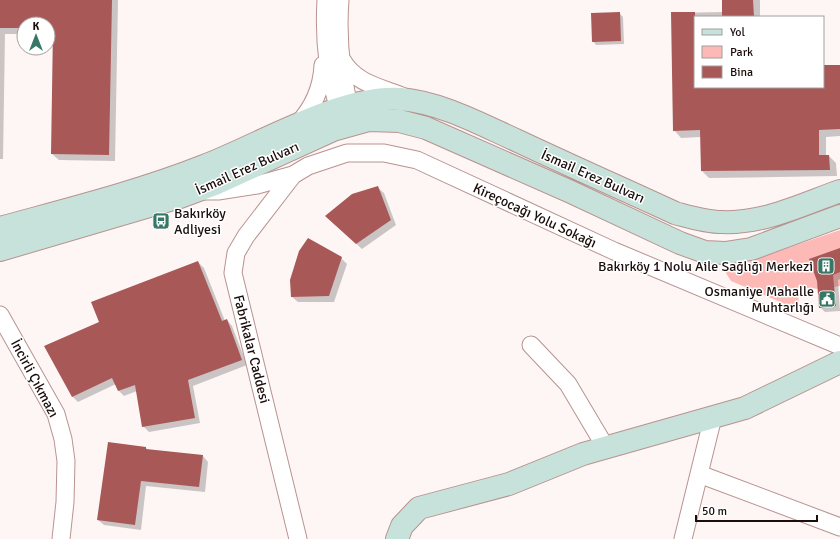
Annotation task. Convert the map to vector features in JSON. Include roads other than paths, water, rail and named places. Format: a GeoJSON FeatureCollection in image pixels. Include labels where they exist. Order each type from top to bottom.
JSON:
{"type":"FeatureCollection","features":[{"type":"Feature","properties":{"kind":"street"},"geometry":{"type":"LineString","coordinates":[[297,125],[306,115],[320,88],[323,72],[326,0]]}},
{"type":"Feature","properties":{"kind":"street"},"geometry":{"type":"LineString","coordinates":[[340,0],[339,54],[351,115]]}},
{"type":"Feature","properties":{"kind":"street"},"geometry":{"type":"LineString","coordinates":[[325,41],[331,82],[336,99],[351,115]]}},
{"type":"Feature","properties":{"kind":"street"},"geometry":{"type":"LineString","coordinates":[[339,54],[352,74],[363,82],[419,102]]}},
{"type":"Feature","properties":{"kind":"street","name":"İsmail Erez Bulvarı"},"geometry":{"type":"LineString","coordinates":[[0,250],[199,190],[308,141],[351,115],[369,101],[385,99],[419,102],[476,122],[674,212],[692,218],[723,222],[746,221],[782,212],[840,191]]}},
{"type":"Feature","properties":{"kind":"street","name":"İsmail Erez Bulvarı"},"geometry":{"type":"LineString","coordinates":[[0,228],[133,192],[204,166],[297,125],[351,115],[369,120],[399,121],[426,128],[571,192],[680,244],[705,252],[725,253],[751,249],[840,216]]}},
{"type":"Feature","properties":{"kind":"street","name":"Kireçocağı Yolu Sokağı"},"geometry":{"type":"LineString","coordinates":[[293,175],[308,166],[347,153],[384,153],[417,160],[614,251],[840,346]]}},
{"type":"Feature","properties":{"kind":"street"},"geometry":{"type":"LineString","coordinates":[[199,190],[218,191],[239,189],[293,175]]}},
{"type":"Feature","properties":{"kind":"street","name":"Fabrikalar Caddesi"},"geometry":{"type":"LineString","coordinates":[[293,175],[246,236],[236,253],[233,273],[298,539]]}},
{"type":"Feature","properties":{"kind":"street","name":"İncirli Çıkmazı"},"geometry":{"type":"LineString","coordinates":[[0,314],[56,414],[63,438],[66,468],[65,502],[61,539]]}},
{"type":"Feature","properties":{"kind":"street"},"geometry":{"type":"LineString","coordinates":[[531,345],[568,384],[606,448]]}},
{"type":"Feature","properties":{"kind":"street"},"geometry":{"type":"LineString","coordinates":[[397,539],[402,526],[419,508],[509,484],[583,454],[745,408],[840,362]]}},
{"type":"Feature","properties":{"kind":"street"},"geometry":{"type":"LineString","coordinates":[[683,539],[713,417]]}},
{"type":"Feature","properties":{"kind":"street"},"geometry":{"type":"LineString","coordinates":[[699,474],[840,527]]}},
{"type":"Feature","properties":{"kind":"place","name":"Bakırköy Adliyesi"},"geometry":{"type":"Point","coordinates":[161,221]}},
{"type":"Feature","properties":{"kind":"place","name":"Bakırköy 1 Nolu Aile Sağlığı Merkezi"},"geometry":{"type":"Point","coordinates":[826,266]}},
{"type":"Feature","properties":{"kind":"place","name":"Osmaniye Mahalle Muhtarlığı"},"geometry":{"type":"Point","coordinates":[827,299]}}]}
